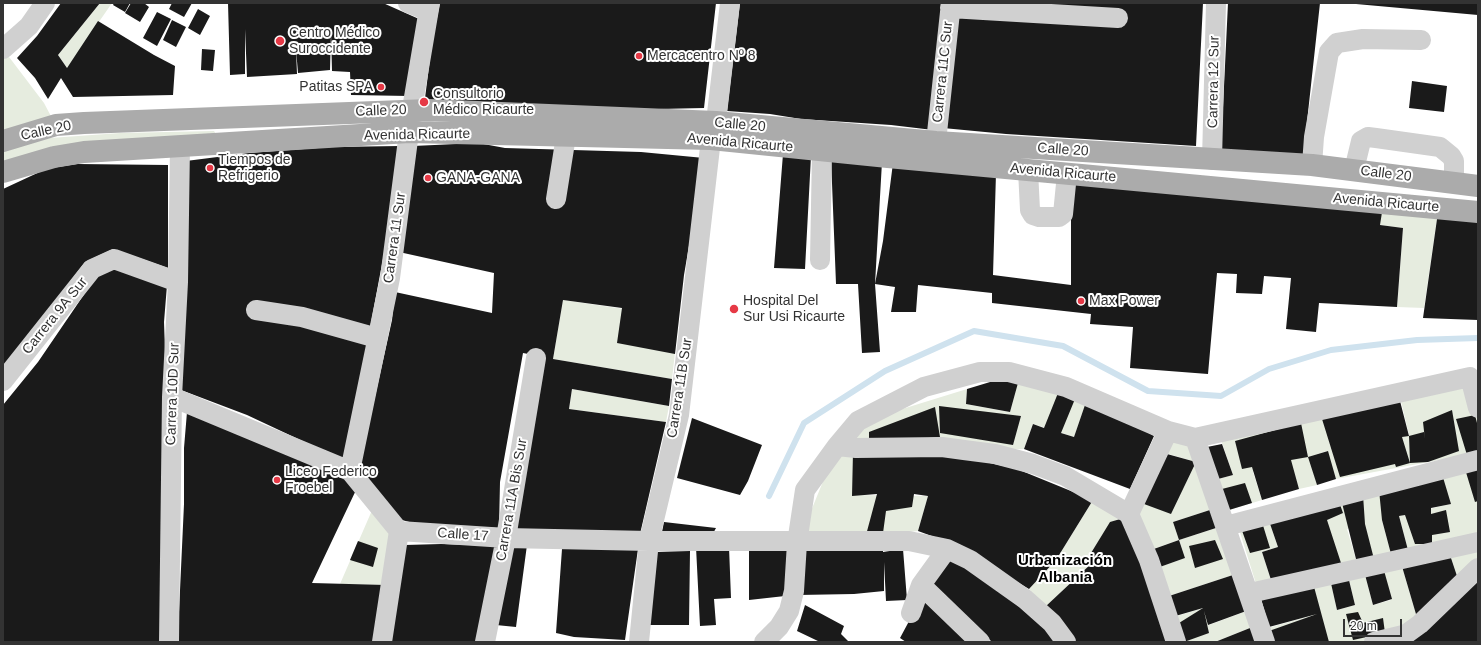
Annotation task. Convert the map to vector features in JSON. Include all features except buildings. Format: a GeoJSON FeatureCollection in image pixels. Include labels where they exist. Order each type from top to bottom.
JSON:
{"type":"FeatureCollection","features":[{"type":"Feature","properties":{"kind":"main road","name":"Calle 20"},"geometry":{"type":"LineString","coordinates":[[3,141],[56,126],[84,123],[412,109],[714,131],[936,142],[1312,165],[1478,186]]}},
{"type":"Feature","properties":{"kind":"main road","name":"Avenida Ricaurte"},"geometry":{"type":"LineString","coordinates":[[3,172],[54,157],[84,152],[409,132],[566,136],[714,131],[822,151],[1478,212]]}},
{"type":"Feature","properties":{"kind":"street"},"geometry":{"type":"LineString","coordinates":[[3,49],[29,26],[45,3]]}},
{"type":"Feature","properties":{"kind":"street"},"geometry":{"type":"LineString","coordinates":[[408,3],[429,7]]}},
{"type":"Feature","properties":{"kind":"street","name":"Carrera 11B Sur"},"geometry":{"type":"LineString","coordinates":[[640,639],[649,541],[679,415],[730,3]]}},
{"type":"Feature","properties":{"kind":"street","name":"Carrera 12 Sur"},"geometry":{"type":"LineString","coordinates":[[1212,160],[1216,3]]}},
{"type":"Feature","properties":{"kind":"street"},"geometry":{"type":"LineString","coordinates":[[950,5],[1118,18]]}},
{"type":"Feature","properties":{"kind":"street","name":"Carrera 11C Sur"},"geometry":{"type":"LineString","coordinates":[[936,142],[950,5]]}},
{"type":"Feature","properties":{"kind":"street","name":"Carrera 11 Sur"},"geometry":{"type":"LineString","coordinates":[[350,471],[390,278],[412,109],[429,7]]}},
{"type":"Feature","properties":{"kind":"street"},"geometry":{"type":"LineString","coordinates":[[1312,165],[1314,137],[1329,52],[1337,43],[1362,39],[1421,40]]}},
{"type":"Feature","properties":{"kind":"street"},"geometry":{"type":"LineString","coordinates":[[556,199],[566,136]]}},
{"type":"Feature","properties":{"kind":"street"},"geometry":{"type":"LineString","coordinates":[[1354,170],[1360,141],[1368,137],[1376,138],[1440,147],[1451,156],[1454,161],[1454,183]]}},
{"type":"Feature","properties":{"kind":"street","name":"Carrera 10D Sur"},"geometry":{"type":"LineString","coordinates":[[168,642],[172,397],[178,282],[180,146]]}},
{"type":"Feature","properties":{"kind":"street"},"geometry":{"type":"LineString","coordinates":[[820,260],[822,151]]}},
{"type":"Feature","properties":{"kind":"street"},"geometry":{"type":"LineString","coordinates":[[1028,170],[1030,210],[1033,215],[1039,217],[1059,217],[1063,214],[1068,174]]}},
{"type":"Feature","properties":{"kind":"street","name":"Carrera 9A Sur"},"geometry":{"type":"LineString","coordinates":[[3,381],[92,269],[114,259],[178,282]]}},
{"type":"Feature","properties":{"kind":"street"},"geometry":{"type":"LineString","coordinates":[[256,310],[302,317],[377,338]]}},
{"type":"Feature","properties":{"kind":"street","name":"Carrera 11A Bis Sur"},"geometry":{"type":"LineString","coordinates":[[485,642],[506,538],[536,358]]}},
{"type":"Feature","properties":{"kind":"street"},"geometry":{"type":"LineString","coordinates":[[764,642],[779,627],[790,611],[794,591],[797,543],[805,490],[837,446],[858,421],[924,387],[980,372],[1009,372],[1066,387],[1168,431],[1195,438],[1470,377],[1478,408]]}},
{"type":"Feature","properties":{"kind":"street"},"geometry":{"type":"LineString","coordinates":[[172,397],[350,471],[399,531],[382,642]]}},
{"type":"Feature","properties":{"kind":"street"},"geometry":{"type":"LineString","coordinates":[[1129,514],[1168,431]]}},
{"type":"Feature","properties":{"kind":"street"},"geometry":{"type":"LineString","coordinates":[[1195,438],[1266,642]]}},
{"type":"Feature","properties":{"kind":"street"},"geometry":{"type":"LineString","coordinates":[[837,446],[856,448],[942,447],[995,454],[1033,464],[1065,476],[1129,514],[1149,560],[1176,642]]}},
{"type":"Feature","properties":{"kind":"street"},"geometry":{"type":"LineString","coordinates":[[1226,526],[1478,460]]}},
{"type":"Feature","properties":{"kind":"street","name":"Calle 17"},"geometry":{"type":"LineString","coordinates":[[399,531],[506,538],[649,541],[797,543],[909,541],[947,549],[970,560],[1025,599],[1052,623],[1066,642]]}},
{"type":"Feature","properties":{"kind":"street"},"geometry":{"type":"LineString","coordinates":[[1250,593],[1478,542]]}},
{"type":"Feature","properties":{"kind":"street"},"geometry":{"type":"LineString","coordinates":[[911,613],[921,585],[947,549]]}},
{"type":"Feature","properties":{"kind":"street"},"geometry":{"type":"LineString","coordinates":[[1374,642],[1399,638],[1420,624],[1478,568]]}},
{"type":"Feature","properties":{"kind":"street"},"geometry":{"type":"LineString","coordinates":[[921,585],[980,642]]}},
{"type":"Feature","properties":{"kind":"shaded area"},"geometry":{"type":"Polygon","coordinates":[[[100,3],[112,3],[67,68],[58,55],[100,3]]]}},
{"type":"Feature","properties":{"kind":"shaded area"},"geometry":{"type":"Polygon","coordinates":[[[3,49],[44,103],[53,120],[3,141],[3,49]]]}},
{"type":"Feature","properties":{"kind":"shaded area"},"geometry":{"type":"Polygon","coordinates":[[[214,131],[221,142],[3,161],[3,151],[50,138],[120,133],[214,131]]]}},
{"type":"Feature","properties":{"kind":"shaded area"},"geometry":{"type":"Polygon","coordinates":[[[1383,206],[1438,212],[1424,308],[1397,307],[1403,228],[1379,225],[1383,206]]]}},
{"type":"Feature","properties":{"kind":"shaded area"},"geometry":{"type":"Polygon","coordinates":[[[563,300],[679,317],[672,379],[553,359],[563,300]]]}},
{"type":"Feature","properties":{"kind":"shaded area"},"geometry":{"type":"Polygon","coordinates":[[[1470,377],[1478,417],[1478,453],[1336,479],[1327,451],[1309,457],[1317,485],[1299,489],[1290,460],[1253,472],[1262,500],[1229,510],[1218,479],[1233,475],[1219,434],[1377,398],[1386,441],[1409,435],[1399,393],[1470,377]]]}},
{"type":"Feature","properties":{"kind":"shaded area"},"geometry":{"type":"Polygon","coordinates":[[[1018,383],[1086,402],[1074,437],[1033,424],[1024,449],[939,452],[853,495],[928,496],[918,531],[798,543],[837,447],[857,423],[967,389],[966,404],[1010,412],[1018,383]]]}},
{"type":"Feature","properties":{"kind":"shaded area"},"geometry":{"type":"Polygon","coordinates":[[[572,389],[669,406],[666,422],[569,409],[572,389]]]}},
{"type":"Feature","properties":{"kind":"shaded area"},"geometry":{"type":"Polygon","coordinates":[[[1168,431],[1195,438],[1213,509],[1173,522],[1179,540],[1142,553],[1129,514],[1110,523],[1091,553],[1093,562],[1045,607],[1029,589],[1056,560],[1093,500],[1135,501],[1171,513],[1196,462],[1158,451],[1168,431]]]}},
{"type":"Feature","properties":{"kind":"shaded area"},"geometry":{"type":"Polygon","coordinates":[[[1478,461],[1478,540],[1408,550],[1399,516],[1382,520],[1391,554],[1374,559],[1364,524],[1347,529],[1357,563],[1323,571],[1305,509],[1392,488],[1400,516],[1450,504],[1442,474],[1478,461]]]}},
{"type":"Feature","properties":{"kind":"shaded area"},"geometry":{"type":"Polygon","coordinates":[[[373,508],[392,533],[386,585],[340,584],[373,508]]]}},
{"type":"Feature","properties":{"kind":"shaded area"},"geometry":{"type":"Polygon","coordinates":[[[1268,518],[1278,547],[1262,552],[1272,583],[1257,587],[1238,526],[1268,518]]]}},
{"type":"Feature","properties":{"kind":"shaded area"},"geometry":{"type":"Polygon","coordinates":[[[1219,527],[1236,574],[1166,597],[1148,571],[1185,558],[1179,540],[1219,527]]]}},
{"type":"Feature","properties":{"kind":"shaded area"},"geometry":{"type":"Polygon","coordinates":[[[1478,547],[1478,562],[1459,582],[1449,552],[1478,547]]]}},
{"type":"Feature","properties":{"kind":"shaded area"},"geometry":{"type":"Polygon","coordinates":[[[1401,563],[1418,621],[1395,642],[1265,642],[1261,630],[1320,613],[1313,583],[1330,579],[1337,610],[1355,605],[1348,576],[1364,571],[1373,605],[1391,600],[1383,567],[1401,563]]]}},
{"type":"Feature","properties":{"kind":"shaded area"},"geometry":{"type":"Polygon","coordinates":[[[1203,608],[1209,625],[1249,610],[1255,626],[1215,642],[1136,642],[1164,620],[1203,608]]]}},
{"type":"Feature","properties":{"kind":"waterway"},"geometry":{"type":"LineString","coordinates":[[769,496],[804,423],[885,371],[974,331],[1063,346],[1148,391],[1221,396],[1269,369],[1331,350],[1417,340],[1478,338]]}},
{"type":"Feature","properties":{"kind":"place","name":"Centro Médico Suroccidente"},"geometry":{"type":"Point","coordinates":[280,41]}},
{"type":"Feature","properties":{"kind":"place","name":"Mercacentro Nº 8"},"geometry":{"type":"Point","coordinates":[639,56]}},
{"type":"Feature","properties":{"kind":"place","name":"Patitas SPA"},"geometry":{"type":"Point","coordinates":[381,87]}},
{"type":"Feature","properties":{"kind":"place","name":"Consultorio Médico Ricaurte"},"geometry":{"type":"Point","coordinates":[424,102]}},
{"type":"Feature","properties":{"kind":"place","name":"Tiempos de Refrigerio"},"geometry":{"type":"Point","coordinates":[210,168]}},
{"type":"Feature","properties":{"kind":"place","name":"GANA-GANA"},"geometry":{"type":"Point","coordinates":[428,178]}},
{"type":"Feature","properties":{"kind":"place","name":"Max Power"},"geometry":{"type":"Point","coordinates":[1081,301]}},
{"type":"Feature","properties":{"kind":"place","name":"Hospital Del Sur Usi Ricaurte"},"geometry":{"type":"Point","coordinates":[734,309]}},
{"type":"Feature","properties":{"kind":"place","name":"Liceo Federico Froebel"},"geometry":{"type":"Point","coordinates":[277,480]}},
{"type":"Feature","properties":{"kind":"district","name":"Urbanización Albania"},"geometry":{"type":"Point","coordinates":[1065,570]}}]}
